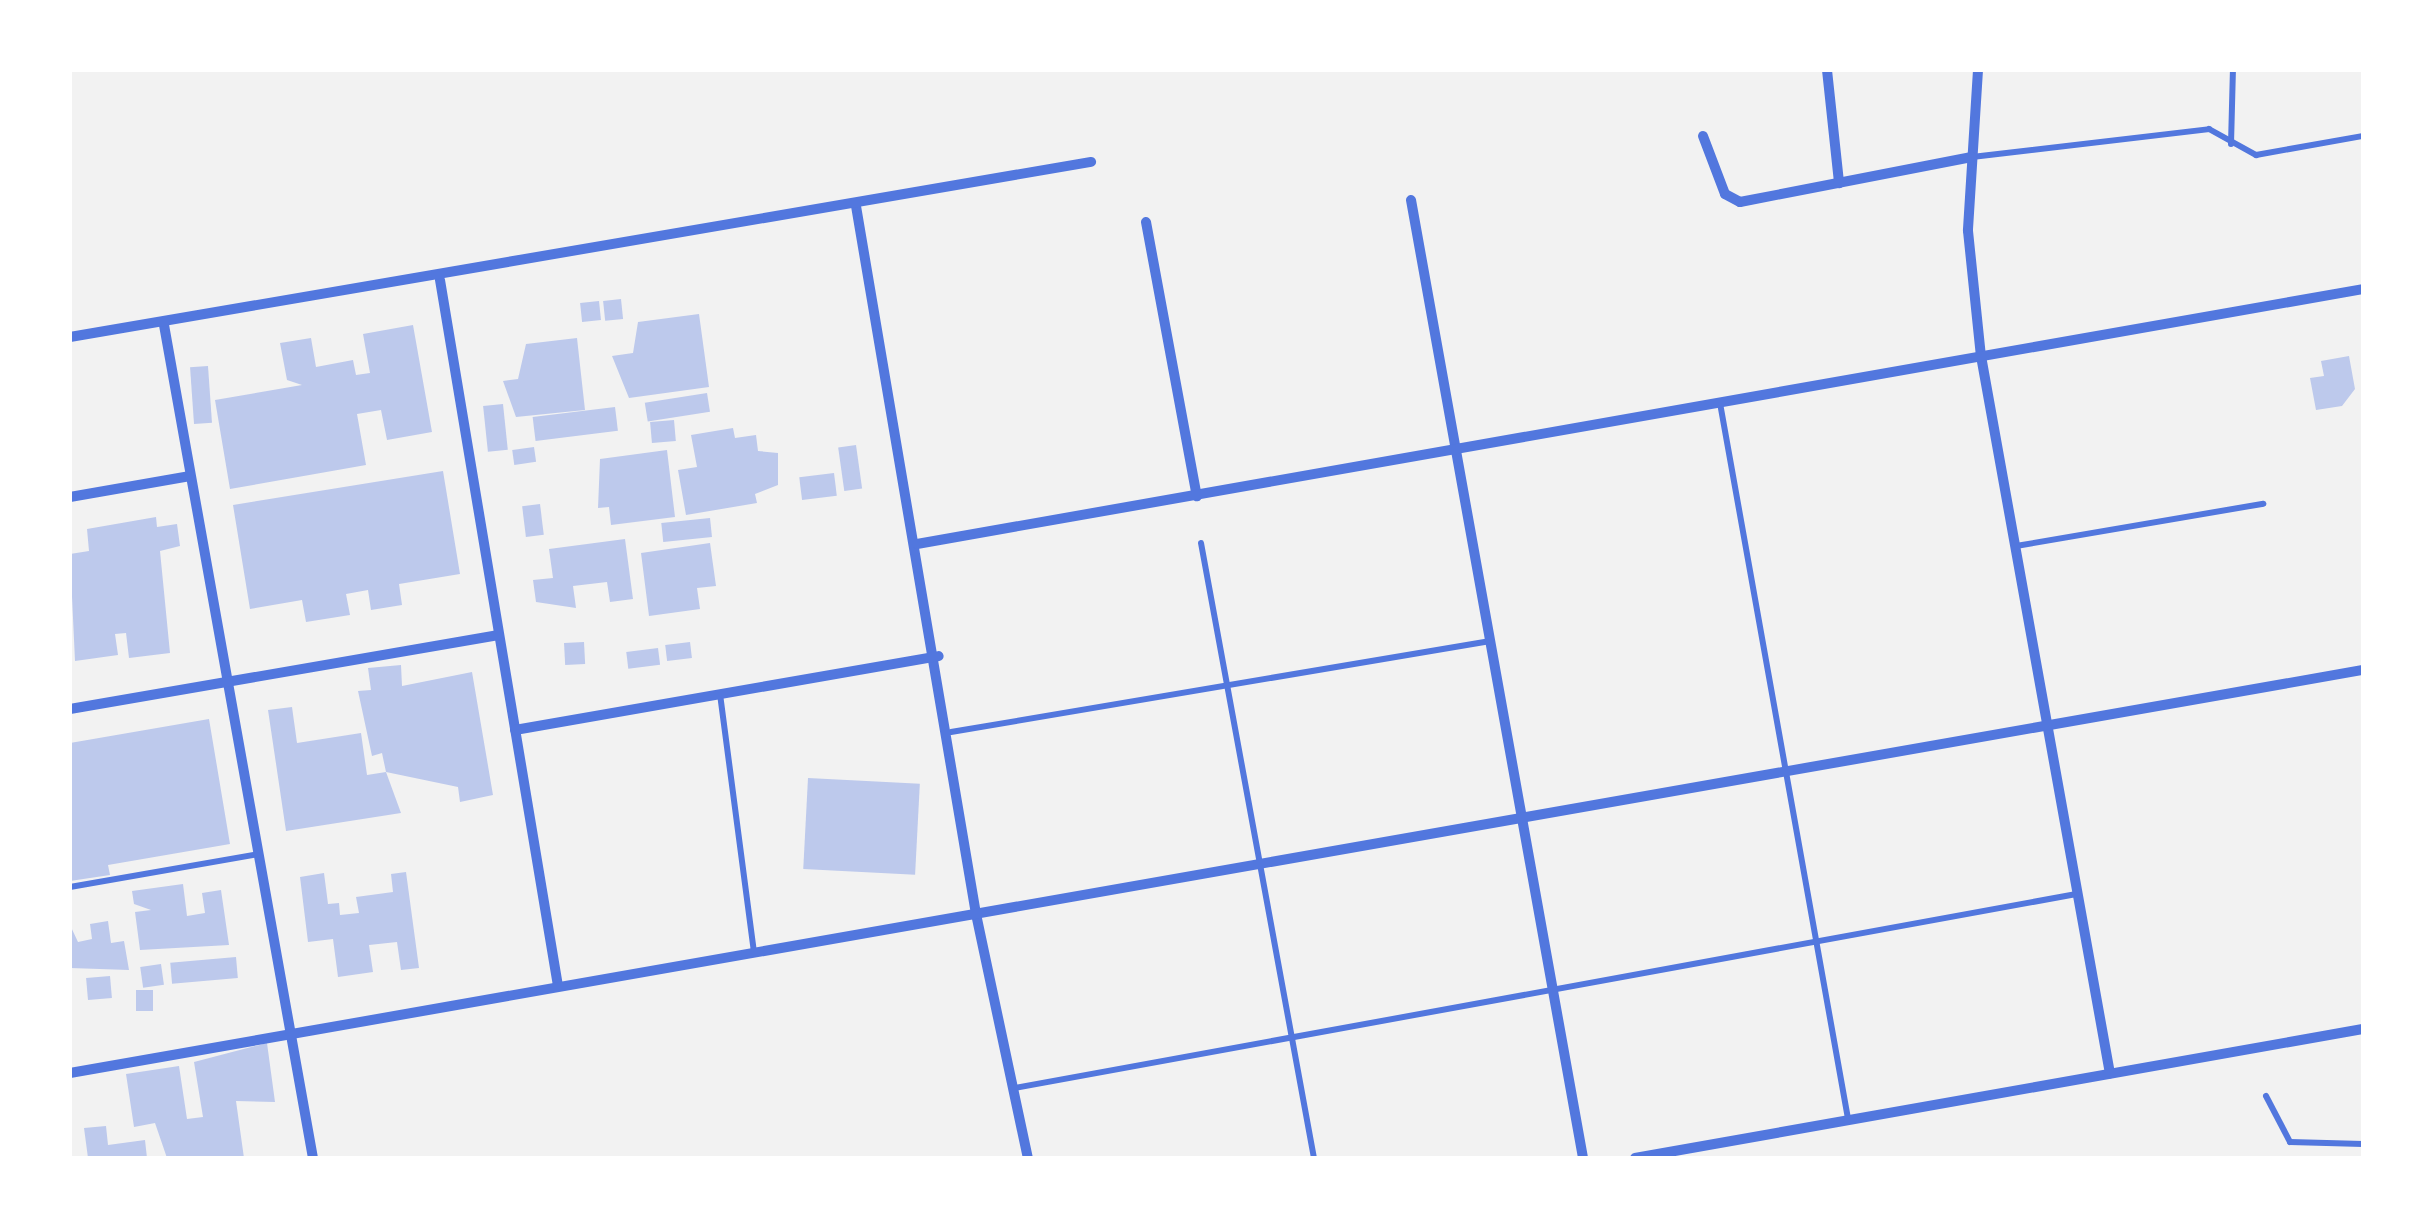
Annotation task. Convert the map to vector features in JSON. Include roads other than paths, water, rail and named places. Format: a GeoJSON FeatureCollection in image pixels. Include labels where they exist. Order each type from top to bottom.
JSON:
{"type":"FeatureCollection","features":[{"type":"Feature","properties":{"kind":"street"},"geometry":{"type":"LineString","coordinates":[[1827,70],[1839,183]]}},
{"type":"Feature","properties":{"kind":"street"},"geometry":{"type":"LineString","coordinates":[[1978,70],[1968,232],[1981,356],[2110,1074]]}},
{"type":"Feature","properties":{"kind":"street"},"geometry":{"type":"LineString","coordinates":[[1704,136],[1732,201],[1972,157]]}},
{"type":"Feature","properties":{"kind":"street"},"geometry":{"type":"LineString","coordinates":[[70,337],[440,280],[1091,162]]}},
{"type":"Feature","properties":{"kind":"street"},"geometry":{"type":"LineString","coordinates":[[1411,200],[1583,1158]]}},
{"type":"Feature","properties":{"kind":"street"},"geometry":{"type":"LineString","coordinates":[[856,206],[939,656],[976,914],[1028,1158]]}},
{"type":"Feature","properties":{"kind":"street"},"geometry":{"type":"LineString","coordinates":[[1146,222],[1197,496]]}},
{"type":"Feature","properties":{"kind":"street"},"geometry":{"type":"LineString","coordinates":[[440,280],[558,986]]}},
{"type":"Feature","properties":{"kind":"street"},"geometry":{"type":"LineString","coordinates":[[917,544],[2363,289]]}},
{"type":"Feature","properties":{"kind":"street"},"geometry":{"type":"LineString","coordinates":[[164,325],[313,1158]]}},
{"type":"Feature","properties":{"kind":"street"},"geometry":{"type":"LineString","coordinates":[[70,498],[190,476]]}},
{"type":"Feature","properties":{"kind":"street"},"geometry":{"type":"LineString","coordinates":[[70,709],[499,635]]}},
{"type":"Feature","properties":{"kind":"street"},"geometry":{"type":"LineString","coordinates":[[516,730],[939,656]]}},
{"type":"Feature","properties":{"kind":"street"},"geometry":{"type":"LineString","coordinates":[[70,1073],[755,954],[1260,859],[2363,670]]}},
{"type":"Feature","properties":{"kind":"street"},"geometry":{"type":"LineString","coordinates":[[1635,1158],[2363,1029]]}},
{"type":"Feature","properties":{"kind":"lane"},"geometry":{"type":"LineString","coordinates":[[2232,144],[2233,70]]}},
{"type":"Feature","properties":{"kind":"lane"},"geometry":{"type":"LineString","coordinates":[[1972,157],[2209,129],[2256,155],[2363,136]]}},
{"type":"Feature","properties":{"kind":"lane"},"geometry":{"type":"LineString","coordinates":[[1720,402],[1848,1120]]}},
{"type":"Feature","properties":{"kind":"lane"},"geometry":{"type":"LineString","coordinates":[[2015,546],[2262,504]]}},
{"type":"Feature","properties":{"kind":"lane"},"geometry":{"type":"LineString","coordinates":[[1201,543],[1314,1158]]}},
{"type":"Feature","properties":{"kind":"lane"},"geometry":{"type":"LineString","coordinates":[[951,732],[1490,641]]}},
{"type":"Feature","properties":{"kind":"lane"},"geometry":{"type":"LineString","coordinates":[[720,694],[755,954]]}},
{"type":"Feature","properties":{"kind":"lane"},"geometry":{"type":"LineString","coordinates":[[70,887],[259,854]]}},
{"type":"Feature","properties":{"kind":"lane"},"geometry":{"type":"LineString","coordinates":[[1015,1088],[2076,894]]}},
{"type":"Feature","properties":{"kind":"lane"},"geometry":{"type":"LineString","coordinates":[[2266,1096],[2290,1142],[2363,1144]]}}]}
